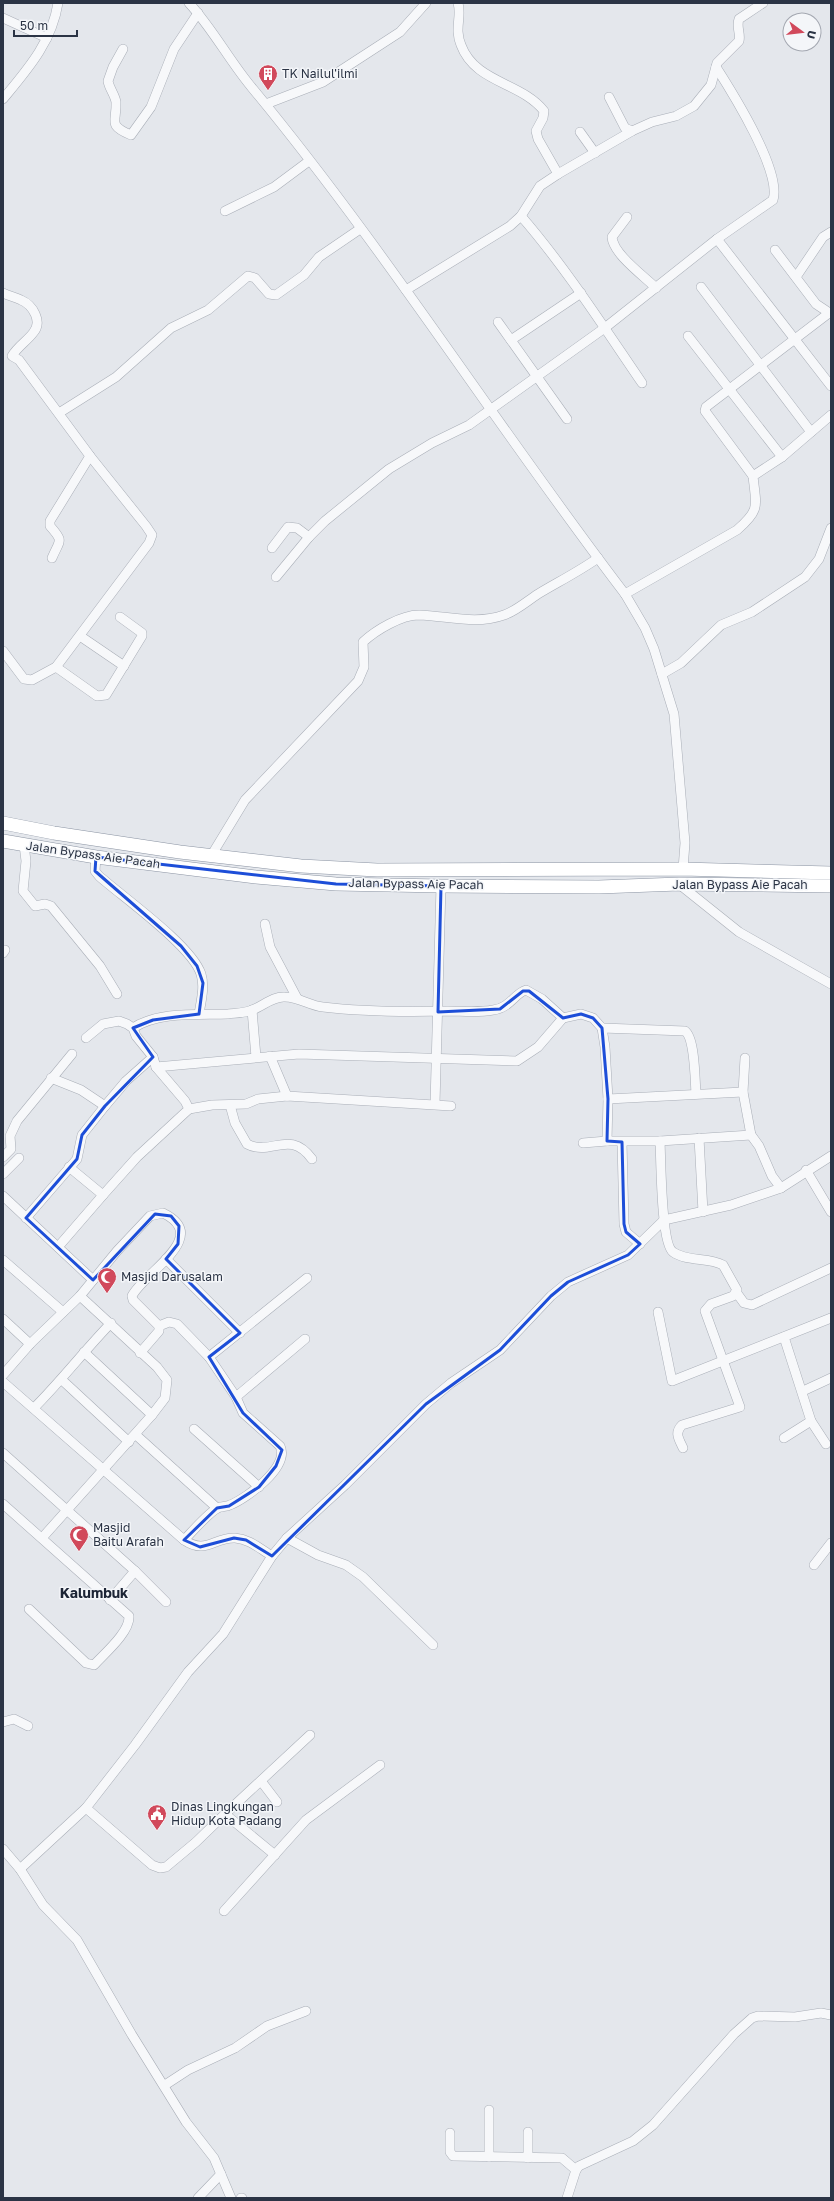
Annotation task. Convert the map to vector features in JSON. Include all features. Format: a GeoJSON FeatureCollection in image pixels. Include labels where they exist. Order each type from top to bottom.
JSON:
{"type":"FeatureCollection","features":[{"type":"Feature","properties":{"kind":"highway"},"geometry":{"type":"LineString","coordinates":[[3,823],[68,835],[211,856],[301,866],[377,870],[683,869],[831,873]]}},
{"type":"Feature","properties":{"kind":"highway"},"geometry":{"type":"LineString","coordinates":[[21,826],[24,845]]}},
{"type":"Feature","properties":{"kind":"highway","name":"Jalan Bypass Aie Pacah"},"geometry":{"type":"LineString","coordinates":[[3,841],[96,857],[256,877],[336,884],[599,887],[679,884],[831,886]]}},
{"type":"Feature","properties":{"kind":"street"},"geometry":{"type":"LineString","coordinates":[[3,99],[32,64],[47,38],[54,22],[58,3]]}},
{"type":"Feature","properties":{"kind":"street"},"geometry":{"type":"LineString","coordinates":[[189,3],[198,13],[230,61],[296,142],[406,290],[490,409],[625,594],[645,628],[662,674],[674,714],[685,843],[683,869]]}},
{"type":"Feature","properties":{"kind":"street"},"geometry":{"type":"LineString","coordinates":[[266,104],[323,82],[400,32],[426,3]]}},
{"type":"Feature","properties":{"kind":"street"},"geometry":{"type":"LineString","coordinates":[[458,3],[459,17],[456,31],[461,46],[470,61],[497,82],[518,90],[544,111],[543,118],[536,131],[538,139],[558,174]]}},
{"type":"Feature","properties":{"kind":"street"},"geometry":{"type":"LineString","coordinates":[[406,290],[510,226],[521,216],[540,186],[558,174],[632,131],[652,122],[676,116],[694,106],[711,85],[720,59],[739,41],[740,37],[737,28],[739,19],[763,3]]}},
{"type":"Feature","properties":{"kind":"street"},"geometry":{"type":"LineString","coordinates":[[123,49],[113,67],[108,81],[116,100],[114,125],[117,129],[130,135],[151,107],[174,49],[198,13]]}},
{"type":"Feature","properties":{"kind":"street"},"geometry":{"type":"LineString","coordinates":[[3,18],[47,38]]}},
{"type":"Feature","properties":{"kind":"street"},"geometry":{"type":"LineString","coordinates":[[276,577],[309,537],[356,495],[389,469],[432,443],[460,430],[606,328],[717,239],[773,200],[775,194],[772,178],[747,116],[716,67]]}},
{"type":"Feature","properties":{"kind":"street"},"geometry":{"type":"LineString","coordinates":[[609,97],[625,128],[632,131]]}},
{"type":"Feature","properties":{"kind":"street"},"geometry":{"type":"LineString","coordinates":[[580,132],[595,153]]}},
{"type":"Feature","properties":{"kind":"street"},"geometry":{"type":"LineString","coordinates":[[225,211],[274,187],[309,161]]}},
{"type":"Feature","properties":{"kind":"street"},"geometry":{"type":"LineString","coordinates":[[521,216],[581,293],[642,383]]}},
{"type":"Feature","properties":{"kind":"street"},"geometry":{"type":"LineString","coordinates":[[627,217],[612,237],[612,242],[620,255],[656,288]]}},
{"type":"Feature","properties":{"kind":"street"},"geometry":{"type":"LineString","coordinates":[[59,413],[116,377],[171,328],[208,310],[248,276],[256,278],[269,294],[276,295],[304,276],[319,257],[360,229]]}},
{"type":"Feature","properties":{"kind":"street"},"geometry":{"type":"LineString","coordinates":[[796,278],[823,237],[831,232]]}},
{"type":"Feature","properties":{"kind":"street"},"geometry":{"type":"LineString","coordinates":[[717,239],[796,338],[831,386]]}},
{"type":"Feature","properties":{"kind":"street"},"geometry":{"type":"LineString","coordinates":[[625,594],[737,530],[751,517],[756,507],[753,476],[705,411],[706,407],[830,313],[816,304],[775,250]]}},
{"type":"Feature","properties":{"kind":"street"},"geometry":{"type":"LineString","coordinates":[[701,287],[811,432]]}},
{"type":"Feature","properties":{"kind":"street"},"geometry":{"type":"LineString","coordinates":[[3,293],[23,300],[31,307],[37,316],[38,324],[34,332],[7,356],[19,360],[90,456],[152,535],[149,543],[56,667],[32,680],[24,679],[3,651]]}},
{"type":"Feature","properties":{"kind":"street"},"geometry":{"type":"LineString","coordinates":[[511,340],[581,293]]}},
{"type":"Feature","properties":{"kind":"street"},"geometry":{"type":"LineString","coordinates":[[498,322],[567,418]]}},
{"type":"Feature","properties":{"kind":"street"},"geometry":{"type":"LineString","coordinates":[[688,336],[782,457]]}},
{"type":"Feature","properties":{"kind":"street"},"geometry":{"type":"LineString","coordinates":[[753,476],[782,457],[831,415]]}},
{"type":"Feature","properties":{"kind":"street"},"geometry":{"type":"LineString","coordinates":[[52,558],[60,540],[59,536],[50,526],[50,521],[90,456]]}},
{"type":"Feature","properties":{"kind":"street"},"geometry":{"type":"LineString","coordinates":[[272,548],[288,527],[297,528],[309,537]]}},
{"type":"Feature","properties":{"kind":"street"},"geometry":{"type":"LineString","coordinates":[[662,674],[681,663],[721,625],[752,612],[805,577],[819,559],[831,528]]}},
{"type":"Feature","properties":{"kind":"street"},"geometry":{"type":"LineString","coordinates":[[211,856],[245,800],[358,681],[364,667],[363,642],[372,634],[405,619],[418,615],[467,620],[504,615],[559,581],[575,574],[598,558]]}},
{"type":"Feature","properties":{"kind":"street"},"geometry":{"type":"LineString","coordinates":[[56,667],[100,697],[106,695],[142,636],[142,632],[120,617]]}},
{"type":"Feature","properties":{"kind":"street"},"geometry":{"type":"LineString","coordinates":[[80,636],[124,666]]}},
{"type":"Feature","properties":{"kind":"street"},"geometry":{"type":"LineString","coordinates":[[24,845],[26,861],[23,891],[35,906],[45,904],[51,906],[100,966],[117,994]]}},
{"type":"Feature","properties":{"kind":"street"},"geometry":{"type":"LineString","coordinates":[[96,857],[95,871],[99,876],[180,946],[196,966],[203,983],[199,1014]]}},
{"type":"Feature","properties":{"kind":"street"},"geometry":{"type":"LineString","coordinates":[[679,884],[739,932],[831,984]]}},
{"type":"Feature","properties":{"kind":"street"},"geometry":{"type":"LineString","coordinates":[[435,1104],[441,886]]}},
{"type":"Feature","properties":{"kind":"street"},"geometry":{"type":"LineString","coordinates":[[266,924],[270,946],[296,998]]}},
{"type":"Feature","properties":{"kind":"street"},"geometry":{"type":"LineString","coordinates":[[133,1028],[153,1020],[199,1014],[238,1013],[252,1010],[266,1002],[283,997],[296,998],[321,1007],[438,1012],[500,1009],[508,1005],[526,990],[542,1000],[563,1018]]}},
{"type":"Feature","properties":{"kind":"street"},"geometry":{"type":"LineString","coordinates":[[252,1010],[256,1057]]}},
{"type":"Feature","properties":{"kind":"street"},"geometry":{"type":"LineString","coordinates":[[156,1067],[256,1057],[310,1055],[436,1060],[517,1061],[538,1047],[563,1018],[581,1014],[593,1018],[602,1028],[608,1099],[607,1141]]}},
{"type":"Feature","properties":{"kind":"street"},"geometry":{"type":"LineString","coordinates":[[86,1038],[94,1030],[111,1021],[119,1021],[133,1028],[136,1036],[153,1057],[156,1067],[185,1101],[189,1109]]}},
{"type":"Feature","properties":{"kind":"street"},"geometry":{"type":"LineString","coordinates":[[602,1028],[685,1031],[688,1033],[696,1094]]}},
{"type":"Feature","properties":{"kind":"street"},"geometry":{"type":"LineString","coordinates":[[3,1157],[11,1149],[10,1136],[17,1121],[72,1054]]}},
{"type":"Feature","properties":{"kind":"street"},"geometry":{"type":"LineString","coordinates":[[270,1056],[287,1096]]}},
{"type":"Feature","properties":{"kind":"street"},"geometry":{"type":"LineString","coordinates":[[26,1218],[79,1155],[82,1135],[126,1082],[153,1057]]}},
{"type":"Feature","properties":{"kind":"street"},"geometry":{"type":"LineString","coordinates":[[745,1058],[743,1092],[751,1135],[759,1146],[772,1176],[781,1188]]}},
{"type":"Feature","properties":{"kind":"street"},"geometry":{"type":"LineString","coordinates":[[51,1078],[81,1090],[105,1106]]}},
{"type":"Feature","properties":{"kind":"street"},"geometry":{"type":"LineString","coordinates":[[608,1099],[743,1092]]}},
{"type":"Feature","properties":{"kind":"street"},"geometry":{"type":"LineString","coordinates":[[58,1248],[137,1157],[189,1109],[212,1105],[246,1104],[258,1099],[287,1096],[451,1106]]}},
{"type":"Feature","properties":{"kind":"street"},"geometry":{"type":"LineString","coordinates":[[230,1105],[235,1123],[247,1144],[256,1147],[296,1144],[305,1150],[312,1159]]}},
{"type":"Feature","properties":{"kind":"street"},"geometry":{"type":"LineString","coordinates":[[583,1143],[607,1141],[660,1141],[751,1135]]}},
{"type":"Feature","properties":{"kind":"street"},"geometry":{"type":"LineString","coordinates":[[699,1138],[703,1212]]}},
{"type":"Feature","properties":{"kind":"street"},"geometry":{"type":"LineString","coordinates":[[660,1141],[664,1220],[668,1244],[672,1252],[678,1255],[723,1265],[733,1280],[736,1292],[744,1302],[752,1305],[831,1268]]}},
{"type":"Feature","properties":{"kind":"street"},"geometry":{"type":"LineString","coordinates":[[622,1142],[624,1224],[626,1232],[640,1244]]}},
{"type":"Feature","properties":{"kind":"street"},"geometry":{"type":"LineString","coordinates":[[20,1869],[86,1808],[135,1745],[188,1672],[223,1634],[272,1556],[287,1538],[345,1485],[426,1404],[451,1383],[507,1344],[551,1296],[574,1279],[628,1255],[664,1220],[703,1212],[781,1188],[806,1170],[831,1156]]}},
{"type":"Feature","properties":{"kind":"street"},"geometry":{"type":"LineString","coordinates":[[3,1174],[19,1158]]}},
{"type":"Feature","properties":{"kind":"street"},"geometry":{"type":"LineString","coordinates":[[69,1167],[103,1195]]}},
{"type":"Feature","properties":{"kind":"street"},"geometry":{"type":"LineString","coordinates":[[806,1170],[831,1212]]}},
{"type":"Feature","properties":{"kind":"street"},"geometry":{"type":"LineString","coordinates":[[3,1196],[93,1280]]}},
{"type":"Feature","properties":{"kind":"street"},"geometry":{"type":"LineString","coordinates":[[3,1375],[30,1344],[80,1296],[117,1251],[155,1214],[163,1213],[170,1216],[179,1226],[181,1233],[178,1244],[132,1296],[133,1300],[159,1326]]}},
{"type":"Feature","properties":{"kind":"street"},"geometry":{"type":"LineString","coordinates":[[166,1259],[240,1333]]}},
{"type":"Feature","properties":{"kind":"street"},"geometry":{"type":"LineString","coordinates":[[3,1260],[63,1312]]}},
{"type":"Feature","properties":{"kind":"street"},"geometry":{"type":"LineString","coordinates":[[209,1357],[307,1278]]}},
{"type":"Feature","properties":{"kind":"street"},"geometry":{"type":"LineString","coordinates":[[683,1448],[677,1435],[677,1430],[682,1425],[740,1407],[705,1311],[711,1304],[733,1296],[736,1292]]}},
{"type":"Feature","properties":{"kind":"street"},"geometry":{"type":"LineString","coordinates":[[42,1538],[136,1435],[165,1398],[167,1380],[157,1368],[111,1323],[80,1296]]}},
{"type":"Feature","properties":{"kind":"street"},"geometry":{"type":"LineString","coordinates":[[658,1312],[672,1381],[831,1318]]}},
{"type":"Feature","properties":{"kind":"street"},"geometry":{"type":"LineString","coordinates":[[3,1319],[30,1344]]}},
{"type":"Feature","properties":{"kind":"street"},"geometry":{"type":"LineString","coordinates":[[159,1326],[169,1322],[177,1324],[209,1357],[236,1397],[242,1413],[280,1446],[282,1450],[282,1456],[260,1487],[229,1506],[217,1508],[184,1540]]}},
{"type":"Feature","properties":{"kind":"street"},"geometry":{"type":"LineString","coordinates":[[34,1408],[62,1380],[84,1352],[111,1323]]}},
{"type":"Feature","properties":{"kind":"street"},"geometry":{"type":"LineString","coordinates":[[140,1353],[159,1331],[159,1326]]}},
{"type":"Feature","properties":{"kind":"street"},"geometry":{"type":"LineString","coordinates":[[784,1337],[803,1391],[811,1421],[826,1444]]}},
{"type":"Feature","properties":{"kind":"street"},"geometry":{"type":"LineString","coordinates":[[236,1397],[305,1339]]}},
{"type":"Feature","properties":{"kind":"street"},"geometry":{"type":"LineString","coordinates":[[84,1352],[152,1415]]}},
{"type":"Feature","properties":{"kind":"street"},"geometry":{"type":"LineString","coordinates":[[803,1391],[831,1378]]}},
{"type":"Feature","properties":{"kind":"street"},"geometry":{"type":"LineString","coordinates":[[62,1380],[128,1442]]}},
{"type":"Feature","properties":{"kind":"street"},"geometry":{"type":"LineString","coordinates":[[3,1382],[184,1540],[200,1547],[234,1538],[246,1540],[272,1556]]}},
{"type":"Feature","properties":{"kind":"street"},"geometry":{"type":"LineString","coordinates":[[784,1438],[811,1421]]}},
{"type":"Feature","properties":{"kind":"street"},"geometry":{"type":"LineString","coordinates":[[194,1429],[260,1487]]}},
{"type":"Feature","properties":{"kind":"street"},"geometry":{"type":"LineString","coordinates":[[136,1435],[217,1508]]}},
{"type":"Feature","properties":{"kind":"street"},"geometry":{"type":"LineString","coordinates":[[3,1453],[135,1571],[166,1602]]}},
{"type":"Feature","properties":{"kind":"street"},"geometry":{"type":"LineString","coordinates":[[3,1504],[129,1616],[129,1624],[94,1665],[86,1663],[29,1609]]}},
{"type":"Feature","properties":{"kind":"street"},"geometry":{"type":"LineString","coordinates":[[287,1538],[318,1554],[346,1565],[363,1577],[433,1645]]}},
{"type":"Feature","properties":{"kind":"street"},"geometry":{"type":"LineString","coordinates":[[814,1565],[831,1543]]}},
{"type":"Feature","properties":{"kind":"street"},"geometry":{"type":"LineString","coordinates":[[110,1600],[135,1571]]}},
{"type":"Feature","properties":{"kind":"street"},"geometry":{"type":"LineString","coordinates":[[3,1722],[14,1719],[28,1726]]}},
{"type":"Feature","properties":{"kind":"street"},"geometry":{"type":"LineString","coordinates":[[86,1808],[152,1865],[160,1868],[166,1867],[196,1842],[310,1735]]}},
{"type":"Feature","properties":{"kind":"street"},"geometry":{"type":"LineString","coordinates":[[224,1911],[317,1810],[380,1765]]}},
{"type":"Feature","properties":{"kind":"street"},"geometry":{"type":"LineString","coordinates":[[261,1781],[277,1802]]}},
{"type":"Feature","properties":{"kind":"street"},"geometry":{"type":"LineString","coordinates":[[225,1814],[275,1855]]}},
{"type":"Feature","properties":{"kind":"street"},"geometry":{"type":"LineString","coordinates":[[3,1849],[20,1869],[43,1905],[77,1940],[132,2035],[165,2085],[186,2122],[214,2158],[231,2198]]}},
{"type":"Feature","properties":{"kind":"street"},"geometry":{"type":"LineString","coordinates":[[165,2085],[188,2070],[235,2048],[267,2026],[306,2011]]}},
{"type":"Feature","properties":{"kind":"street"},"geometry":{"type":"LineString","coordinates":[[567,2198],[576,2170],[587,2162],[633,2140],[653,2125],[734,2034],[752,2018],[758,2016],[795,2017],[821,2013],[831,2015]]}},
{"type":"Feature","properties":{"kind":"street"},"geometry":{"type":"LineString","coordinates":[[489,2157],[490,2110]]}},
{"type":"Feature","properties":{"kind":"street"},"geometry":{"type":"LineString","coordinates":[[528,2132],[528,2158]]}},
{"type":"Feature","properties":{"kind":"street"},"geometry":{"type":"LineString","coordinates":[[450,2133],[450,2152],[453,2156],[565,2159],[576,2170]]}},
{"type":"Feature","properties":{"kind":"street"},"geometry":{"type":"LineString","coordinates":[[198,2198],[221,2174]]}},
{"type":"Feature","properties":{"kind":"highlighted area"},"geometry":{"type":"Polygon","coordinates":[[[96,857],[336,884],[441,886],[438,1012],[500,1009],[523,991],[529,991],[563,1018],[581,1014],[593,1018],[602,1028],[608,1099],[607,1141],[622,1142],[624,1224],[626,1232],[640,1244],[628,1255],[568,1282],[551,1296],[500,1350],[426,1404],[272,1556],[246,1540],[234,1538],[200,1547],[184,1540],[217,1508],[229,1506],[259,1487],[276,1466],[282,1450],[243,1413],[209,1357],[240,1333],[166,1259],[178,1244],[179,1226],[171,1216],[155,1214],[93,1280],[26,1218],[77,1159],[82,1135],[105,1106],[153,1057],[133,1028],[153,1020],[199,1014],[203,983],[197,966],[181,946],[95,871],[96,857]]]}},
{"type":"Feature","properties":{"kind":"place","name":"TK Nailul'ilmi"},"geometry":{"type":"Point","coordinates":[268,91]}},
{"type":"Feature","properties":{"kind":"place","name":"Masjid Darusalam"},"geometry":{"type":"Point","coordinates":[107,1294]}},
{"type":"Feature","properties":{"kind":"place","name":"Masjid Baitu Arafah"},"geometry":{"type":"Point","coordinates":[79,1552]}},
{"type":"Feature","properties":{"kind":"place","name":"Dinas Lingkungan Hidup Kota Padang"},"geometry":{"type":"Point","coordinates":[157,1831]}},
{"type":"Feature","properties":{"kind":"district","name":"Kalumbuk"},"geometry":{"type":"Point","coordinates":[94,1593]}}]}
